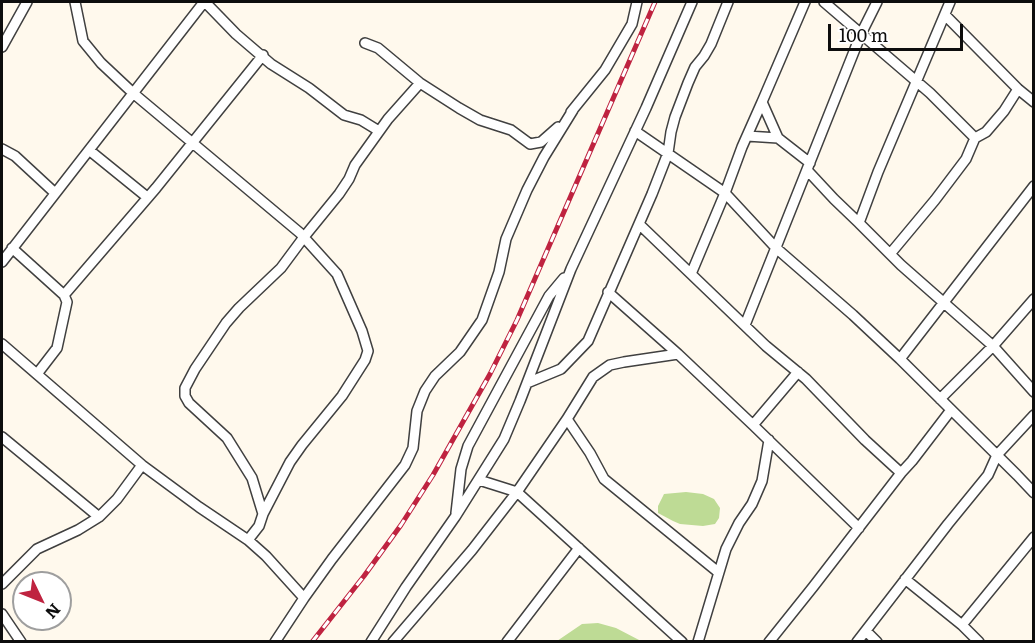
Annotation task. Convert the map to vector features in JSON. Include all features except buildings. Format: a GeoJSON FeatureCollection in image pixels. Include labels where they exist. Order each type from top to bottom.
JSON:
{"type":"FeatureCollection","features":[{"type":"Feature","properties":{"kind":"street"},"geometry":{"type":"LineString","coordinates":[[2,47],[27,2]]}},
{"type":"Feature","properties":{"kind":"street"},"geometry":{"type":"LineString","coordinates":[[75,2],[83,41],[101,63],[133,93],[304,237],[338,274],[362,331],[368,351],[365,360],[342,396],[290,462],[259,526],[248,540]]}},
{"type":"Feature","properties":{"kind":"street"},"geometry":{"type":"LineString","coordinates":[[2,262],[205,2],[236,34],[272,64],[309,88],[344,115],[361,120],[379,131]]}},
{"type":"Feature","properties":{"kind":"street"},"geometry":{"type":"LineString","coordinates":[[365,43],[378,48],[420,83],[459,108],[480,120],[511,130],[530,144],[536,144],[544,140],[573,110],[605,69],[632,24],[637,2]]}},
{"type":"Feature","properties":{"kind":"street"},"geometry":{"type":"LineString","coordinates":[[371,642],[504,439],[571,269],[646,108],[692,2]]}},
{"type":"Feature","properties":{"kind":"street"},"geometry":{"type":"LineString","coordinates":[[527,382],[561,369],[588,341],[668,153],[675,117],[695,66],[711,44],[728,2]]}},
{"type":"Feature","properties":{"kind":"street"},"geometry":{"type":"LineString","coordinates":[[691,274],[804,2]]}},
{"type":"Feature","properties":{"kind":"street"},"geometry":{"type":"LineString","coordinates":[[824,2],[930,93],[975,138]]}},
{"type":"Feature","properties":{"kind":"street"},"geometry":{"type":"LineString","coordinates":[[745,325],[861,34],[877,2]]}},
{"type":"Feature","properties":{"kind":"street"},"geometry":{"type":"LineString","coordinates":[[859,223],[878,172],[950,2]]}},
{"type":"Feature","properties":{"kind":"street"},"geometry":{"type":"LineString","coordinates":[[945,15],[1018,89],[1034,102]]}},
{"type":"Feature","properties":{"kind":"street"},"geometry":{"type":"LineString","coordinates":[[64,295],[193,143],[262,56]]}},
{"type":"Feature","properties":{"kind":"street"},"geometry":{"type":"LineString","coordinates":[[263,514],[252,478],[227,438],[189,403],[185,396],[186,388],[195,369],[234,313],[281,268],[339,194],[355,165],[379,131],[420,83]]}},
{"type":"Feature","properties":{"kind":"street"},"geometry":{"type":"LineString","coordinates":[[890,254],[936,200],[966,159],[975,138],[986,132],[1004,111],[1018,89]]}},
{"type":"Feature","properties":{"kind":"street"},"geometry":{"type":"LineString","coordinates":[[762,102],[778,138],[808,167],[834,199],[901,265],[993,346],[1034,392]]}},
{"type":"Feature","properties":{"kind":"street"},"geometry":{"type":"LineString","coordinates":[[275,642],[304,597],[405,465],[413,448],[417,411],[425,391],[435,376],[460,352],[482,320],[499,272],[506,239],[527,190],[573,110]]}},
{"type":"Feature","properties":{"kind":"street"},"geometry":{"type":"LineString","coordinates":[[635,131],[725,194],[776,248],[853,315],[1034,494]]}},
{"type":"Feature","properties":{"kind":"street"},"geometry":{"type":"LineString","coordinates":[[747,136],[778,138]]}},
{"type":"Feature","properties":{"kind":"street"},"geometry":{"type":"LineString","coordinates":[[2,149],[15,156],[55,193]]}},
{"type":"Feature","properties":{"kind":"street"},"geometry":{"type":"LineString","coordinates":[[89,150],[147,197]]}},
{"type":"Feature","properties":{"kind":"street"},"geometry":{"type":"LineString","coordinates":[[900,360],[1034,186]]}},
{"type":"Feature","properties":{"kind":"street"},"geometry":{"type":"LineString","coordinates":[[639,224],[766,346],[798,372],[901,473]]}},
{"type":"Feature","properties":{"kind":"street"},"geometry":{"type":"LineString","coordinates":[[12,248],[64,295],[67,302],[57,348],[37,374]]}},
{"type":"Feature","properties":{"kind":"street"},"geometry":{"type":"LineString","coordinates":[[455,517],[461,469],[468,446],[549,296],[571,269]]}},
{"type":"Feature","properties":{"kind":"street"},"geometry":{"type":"LineString","coordinates":[[608,292],[678,354],[859,528]]}},
{"type":"Feature","properties":{"kind":"street"},"geometry":{"type":"LineString","coordinates":[[940,399],[993,346],[1034,300]]}},
{"type":"Feature","properties":{"kind":"street"},"geometry":{"type":"LineString","coordinates":[[2,344],[142,465],[248,540],[304,597]]}},
{"type":"Feature","properties":{"kind":"street"},"geometry":{"type":"LineString","coordinates":[[393,642],[472,550],[517,492],[593,377],[610,365],[678,354]]}},
{"type":"Feature","properties":{"kind":"street"},"geometry":{"type":"LineString","coordinates":[[753,425],[798,372]]}},
{"type":"Feature","properties":{"kind":"street"},"geometry":{"type":"LineString","coordinates":[[769,642],[951,410]]}},
{"type":"Feature","properties":{"kind":"street"},"geometry":{"type":"LineString","coordinates":[[857,642],[988,475],[997,455],[1034,415]]}},
{"type":"Feature","properties":{"kind":"street"},"geometry":{"type":"LineString","coordinates":[[567,419],[604,479],[718,572]]}},
{"type":"Feature","properties":{"kind":"street"},"geometry":{"type":"LineString","coordinates":[[2,437],[99,517]]}},
{"type":"Feature","properties":{"kind":"street"},"geometry":{"type":"LineString","coordinates":[[698,642],[726,549],[752,504],[762,481],[769,440]]}},
{"type":"Feature","properties":{"kind":"street"},"geometry":{"type":"LineString","coordinates":[[2,584],[37,549],[78,530],[99,517],[117,499],[142,465]]}},
{"type":"Feature","properties":{"kind":"street"},"geometry":{"type":"LineString","coordinates":[[479,480],[517,492],[682,642]]}},
{"type":"Feature","properties":{"kind":"street"},"geometry":{"type":"LineString","coordinates":[[962,625],[1034,537]]}},
{"type":"Feature","properties":{"kind":"street"},"geometry":{"type":"LineString","coordinates":[[507,642],[579,548]]}},
{"type":"Feature","properties":{"kind":"street"},"geometry":{"type":"LineString","coordinates":[[905,579],[962,625],[979,642]]}},
{"type":"Feature","properties":{"kind":"street"},"geometry":{"type":"LineString","coordinates":[[2,614],[20,641]]}},
{"type":"Feature","properties":{"kind":"street"},"geometry":{"type":"LineString","coordinates":[[866,631],[877,642]]}},
{"type":"Feature","properties":{"kind":"green space"},"geometry":{"type":"Polygon","coordinates":[[[686,492],[703,494],[714,499],[720,508],[719,518],[715,524],[703,526],[680,524],[658,513],[658,506],[664,494],[686,492]]]}},
{"type":"Feature","properties":{"kind":"green space"},"geometry":{"type":"Polygon","coordinates":[[[598,623],[616,628],[641,641],[557,641],[582,624],[598,623]]]}},
{"type":"Feature","properties":{"kind":"railway"},"geometry":{"type":"LineString","coordinates":[[312,642],[401,525],[433,475],[490,374],[517,320],[655,2]]}}]}
